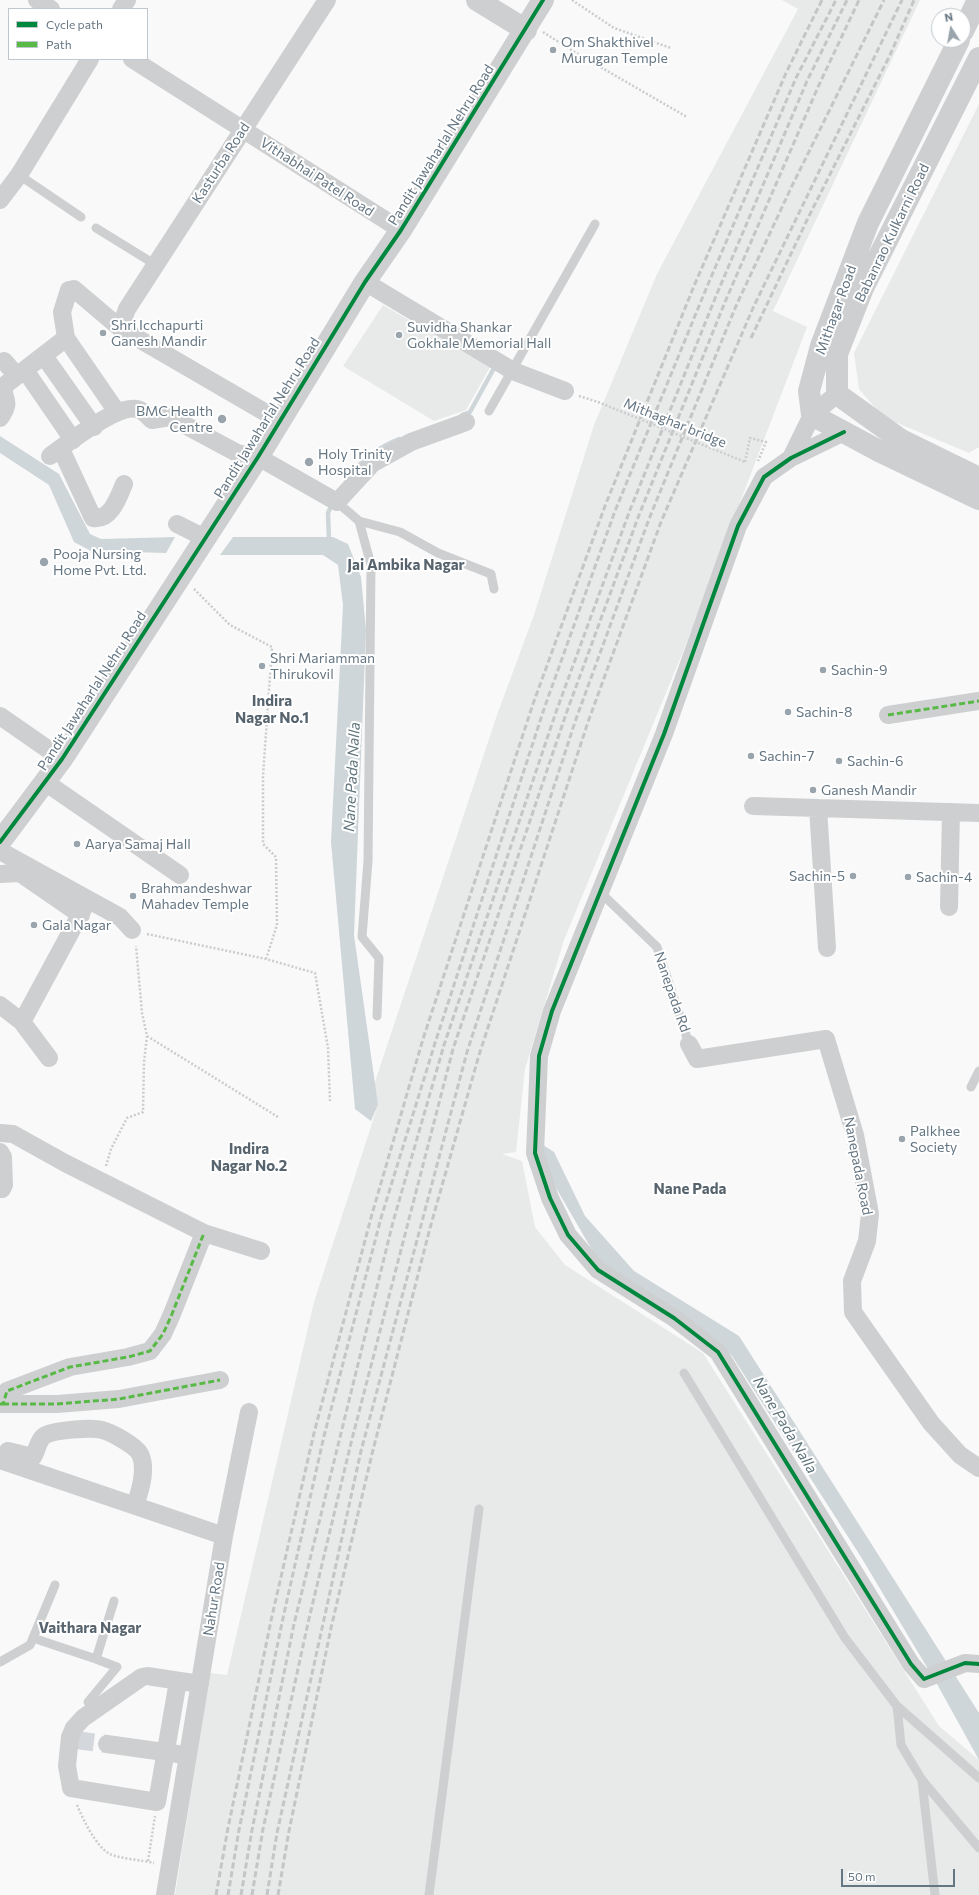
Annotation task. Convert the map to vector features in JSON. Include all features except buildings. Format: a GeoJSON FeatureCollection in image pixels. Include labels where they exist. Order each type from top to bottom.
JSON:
{"type":"FeatureCollection","features":[{"type":"Feature","properties":{"kind":"street"},"geometry":{"type":"LineString","coordinates":[[36,0],[49,8]]}},
{"type":"Feature","properties":{"kind":"street","name":"Kasturba Road"},"geometry":{"type":"LineString","coordinates":[[120,328],[128,309],[326,0]]}},
{"type":"Feature","properties":{"kind":"street"},"geometry":{"type":"LineString","coordinates":[[477,0],[528,26]]}},
{"type":"Feature","properties":{"kind":"street","name":"Pandit Jawaharlal Nehru Road"},"geometry":{"type":"LineString","coordinates":[[0,842],[62,760],[258,457],[365,282],[401,230],[543,0]]}},
{"type":"Feature","properties":{"kind":"street"},"geometry":{"type":"LineString","coordinates":[[971,14],[978,0]]}},
{"type":"Feature","properties":{"kind":"street","name":"Mithagar Road"},"geometry":{"type":"LineString","coordinates":[[812,415],[809,391],[821,346],[868,223],[955,48]]}},
{"type":"Feature","properties":{"kind":"street","name":"Babanrao Kulkarni Road"},"geometry":{"type":"LineString","coordinates":[[837,394],[837,354],[863,288],[979,58]]}},
{"type":"Feature","properties":{"kind":"street"},"geometry":{"type":"LineString","coordinates":[[0,200],[18,175],[89,60]]}},
{"type":"Feature","properties":{"kind":"street","name":"Vithabhai Patel Road"},"geometry":{"type":"LineString","coordinates":[[134,60],[401,230]]}},
{"type":"Feature","properties":{"kind":"street"},"geometry":{"type":"LineString","coordinates":[[365,282],[513,371],[569,393]]}},
{"type":"Feature","properties":{"kind":"street"},"geometry":{"type":"LineString","coordinates":[[117,412],[66,338],[67,333],[62,312],[69,290],[71,289],[74,289],[120,328],[280,421]]}},
{"type":"Feature","properties":{"kind":"street"},"geometry":{"type":"LineString","coordinates":[[0,418],[8,403],[4,388],[5,385],[66,338]]}},
{"type":"Feature","properties":{"kind":"street"},"geometry":{"type":"LineString","coordinates":[[44,356],[94,427]]}},
{"type":"Feature","properties":{"kind":"street"},"geometry":{"type":"LineString","coordinates":[[4,361],[21,373],[61,448],[93,518],[98,519],[110,512],[124,484]]}},
{"type":"Feature","properties":{"kind":"street"},"geometry":{"type":"LineString","coordinates":[[791,458],[812,415],[837,394],[901,440],[979,478]]}},
{"type":"Feature","properties":{"kind":"street"},"geometry":{"type":"LineString","coordinates":[[61,448],[117,412],[130,409],[141,410],[152,420],[170,416],[237,453],[258,457],[337,502],[373,463],[411,442],[466,422]]}},
{"type":"Feature","properties":{"kind":"street"},"geometry":{"type":"LineString","coordinates":[[812,415],[979,499]]}},
{"type":"Feature","properties":{"kind":"street"},"geometry":{"type":"LineString","coordinates":[[844,432],[791,458],[764,477],[738,526],[664,734],[552,1011],[539,1056],[535,1153],[550,1198],[568,1235],[598,1270],[674,1318],[718,1352],[911,1664],[924,1679],[972,1663]]}},
{"type":"Feature","properties":{"kind":"street"},"geometry":{"type":"LineString","coordinates":[[177,524],[205,538]]}},
{"type":"Feature","properties":{"kind":"street"},"geometry":{"type":"LineString","coordinates":[[888,715],[979,701]]}},
{"type":"Feature","properties":{"kind":"street"},"geometry":{"type":"LineString","coordinates":[[0,716],[62,760]]}},
{"type":"Feature","properties":{"kind":"street"},"geometry":{"type":"LineString","coordinates":[[45,782],[180,876]]}},
{"type":"Feature","properties":{"kind":"street"},"geometry":{"type":"LineString","coordinates":[[753,806],[979,812]]}},
{"type":"Feature","properties":{"kind":"street"},"geometry":{"type":"LineString","coordinates":[[818,808],[827,948]]}},
{"type":"Feature","properties":{"kind":"street"},"geometry":{"type":"LineString","coordinates":[[948,907],[951,812]]}},
{"type":"Feature","properties":{"kind":"street"},"geometry":{"type":"LineString","coordinates":[[0,851],[84,907]]}},
{"type":"Feature","properties":{"kind":"street"},"geometry":{"type":"LineString","coordinates":[[0,874],[20,873],[84,907],[120,917],[133,931]]}},
{"type":"Feature","properties":{"kind":"street"},"geometry":{"type":"LineString","coordinates":[[22,1022],[84,907]]}},
{"type":"Feature","properties":{"kind":"street"},"geometry":{"type":"LineString","coordinates":[[0,1005],[22,1022],[49,1058]]}},
{"type":"Feature","properties":{"kind":"street","name":"Nanepada Road"},"geometry":{"type":"LineString","coordinates":[[689,1044],[697,1059],[826,1039],[855,1135],[870,1214],[867,1241],[852,1281],[853,1312],[931,1423],[960,1455],[979,1468]]}},
{"type":"Feature","properties":{"kind":"street"},"geometry":{"type":"LineString","coordinates":[[0,1133],[13,1134],[101,1181],[204,1232],[261,1251]]}},
{"type":"Feature","properties":{"kind":"street"},"geometry":{"type":"LineString","coordinates":[[0,1152],[4,1157],[4,1185],[2,1189],[0,1189]]}},
{"type":"Feature","properties":{"kind":"street"},"geometry":{"type":"LineString","coordinates":[[204,1232],[163,1334],[150,1350],[128,1357],[70,1367],[7,1391],[1,1404],[57,1404],[119,1399],[220,1380]]}},
{"type":"Feature","properties":{"kind":"street","name":"Nahur Road"},"geometry":{"type":"LineString","coordinates":[[165,1895],[224,1536],[249,1412]]}},
{"type":"Feature","properties":{"kind":"street"},"geometry":{"type":"LineString","coordinates":[[6,1456],[33,1457],[42,1438],[51,1432],[98,1429],[114,1435],[138,1451],[142,1460],[142,1484],[135,1505]]}},
{"type":"Feature","properties":{"kind":"street"},"geometry":{"type":"LineString","coordinates":[[6,1456],[135,1505],[224,1536]]}},
{"type":"Feature","properties":{"kind":"street"},"geometry":{"type":"LineString","coordinates":[[178,1681],[158,1802],[71,1788],[67,1766],[74,1728],[83,1718],[138,1678],[147,1676],[200,1684]]}},
{"type":"Feature","properties":{"kind":"street"},"geometry":{"type":"LineString","coordinates":[[107,1744],[188,1756]]}},
{"type":"Feature","properties":{"kind":"lane"},"geometry":{"type":"LineString","coordinates":[[18,175],[81,217]]}},
{"type":"Feature","properties":{"kind":"lane"},"geometry":{"type":"LineString","coordinates":[[489,411],[595,224]]}},
{"type":"Feature","properties":{"kind":"lane"},"geometry":{"type":"LineString","coordinates":[[96,228],[156,265]]}},
{"type":"Feature","properties":{"kind":"lane"},"geometry":{"type":"LineString","coordinates":[[337,502],[359,521],[400,532],[438,553],[491,574],[494,589]]}},
{"type":"Feature","properties":{"kind":"lane"},"geometry":{"type":"LineString","coordinates":[[359,521],[371,565],[368,861],[362,937],[379,958],[377,1016]]}},
{"type":"Feature","properties":{"kind":"lane","name":"Nanepada Rd"},"geometry":{"type":"LineString","coordinates":[[600,892],[657,947],[689,1044]]}},
{"type":"Feature","properties":{"kind":"lane"},"geometry":{"type":"LineString","coordinates":[[971,1087],[979,1071]]}},
{"type":"Feature","properties":{"kind":"lane"},"geometry":{"type":"LineString","coordinates":[[684,1373],[845,1638],[897,1706],[979,1778]]}},
{"type":"Feature","properties":{"kind":"lane"},"geometry":{"type":"LineString","coordinates":[[429,1895],[479,1510]]}},
{"type":"Feature","properties":{"kind":"lane"},"geometry":{"type":"LineString","coordinates":[[0,1662],[30,1645],[55,1585]]}},
{"type":"Feature","properties":{"kind":"lane"},"geometry":{"type":"LineString","coordinates":[[96,1659],[114,1601]]}},
{"type":"Feature","properties":{"kind":"lane"},"geometry":{"type":"LineString","coordinates":[[33,1638],[117,1667],[88,1702]]}},
{"type":"Feature","properties":{"kind":"lane"},"geometry":{"type":"LineString","coordinates":[[897,1706],[901,1745],[922,1780],[979,1848]]}},
{"type":"Feature","properties":{"kind":"lane"},"geometry":{"type":"LineString","coordinates":[[922,1780],[935,1895]]}},
{"type":"Feature","properties":{"kind":"path"},"geometry":{"type":"LineString","coordinates":[[572,0],[614,28],[671,48]]}},
{"type":"Feature","properties":{"kind":"path"},"geometry":{"type":"LineString","coordinates":[[528,26],[687,117]]}},
{"type":"Feature","properties":{"kind":"path"},"geometry":{"type":"LineString","coordinates":[[181,576],[230,625],[272,647],[263,776],[263,844],[276,857],[276,925],[266,959]]}},
{"type":"Feature","properties":{"kind":"path"},"geometry":{"type":"LineString","coordinates":[[101,1181],[111,1149],[128,1118],[143,1112],[147,1036],[142,1013],[137,947],[133,931],[266,959],[315,973],[328,1048],[330,1101]]}},
{"type":"Feature","properties":{"kind":"path"},"geometry":{"type":"LineString","coordinates":[[147,1036],[278,1117]]}},
{"type":"Feature","properties":{"kind":"path"},"geometry":{"type":"LineString","coordinates":[[71,1788],[83,1819],[100,1845],[110,1854],[170,1866]]}},
{"type":"Feature","properties":{"kind":"path"},"geometry":{"type":"LineString","coordinates":[[148,1861],[158,1802]]}},
{"type":"Feature","properties":{"kind":"shaded area"},"geometry":{"type":"Polygon","coordinates":[[[782,0],[920,0],[773,311],[807,327],[682,654],[564,940],[525,1069],[516,1152],[502,1154],[522,1161],[535,1227],[565,1265],[703,1353],[939,1726],[979,1760],[979,1895],[175,1895],[210,1673],[227,1675],[314,1302],[378,1105],[374,1085],[498,712],[534,615],[594,425],[657,274],[798,9],[782,0]]]}},
{"type":"Feature","properties":{"kind":"shaded area"},"geometry":{"type":"Polygon","coordinates":[[[979,104],[979,447],[969,453],[883,417],[859,389],[854,353],[979,104]]]}},
{"type":"Feature","properties":{"kind":"shaded area","name":"Suvidha Shankar Gokhale Memorial Hall"},"geometry":{"type":"Polygon","coordinates":[[[383,305],[490,367],[466,410],[434,421],[343,366],[383,305]]]}},
{"type":"Feature","properties":{"kind":"water"},"geometry":{"type":"Polygon","coordinates":[[[0,436],[59,474],[90,534],[101,539],[175,537],[166,553],[91,551],[74,542],[49,485],[0,453],[0,436]]]}},
{"type":"Feature","properties":{"kind":"water","name":"Nane Pada Nalla"},"geometry":{"type":"Polygon","coordinates":[[[233,537],[333,537],[348,544],[361,577],[366,630],[354,935],[378,1105],[371,1121],[355,1109],[331,842],[343,605],[338,565],[323,555],[220,555],[233,537]]]}},
{"type":"Feature","properties":{"kind":"water","name":"Nane Pada Nalla"},"geometry":{"type":"Polygon","coordinates":[[[543,1145],[554,1152],[585,1216],[634,1271],[739,1336],[979,1713],[979,1760],[937,1684],[861,1557],[732,1356],[714,1338],[599,1262],[541,1162],[543,1145]]]}},
{"type":"Feature","properties":{"kind":"waterway"},"geometry":{"type":"LineString","coordinates":[[462,415],[470,412],[493,370]]}},
{"type":"Feature","properties":{"kind":"waterway"},"geometry":{"type":"LineString","coordinates":[[355,470],[375,452],[399,439]]}},
{"type":"Feature","properties":{"kind":"waterway"},"geometry":{"type":"LineString","coordinates":[[329,541],[328,513],[332,504]]}},
{"type":"Feature","properties":{"kind":"tunnel"},"geometry":{"type":"LineString","coordinates":[[76,1740],[107,1744]]}},
{"type":"Feature","properties":{"kind":"railway"},"geometry":{"type":"LineString","coordinates":[[216,1895],[228,1828],[272,1616],[314,1433],[372,1214],[423,1039],[533,704],[605,506],[694,286],[786,73],[822,0]]}},
{"type":"Feature","properties":{"kind":"railway"},"geometry":{"type":"LineString","coordinates":[[228,1895],[239,1830],[283,1618],[324,1436],[381,1218],[435,1043],[545,706],[615,511],[706,289],[796,78],[836,0]]}},
{"type":"Feature","properties":{"kind":"railway"},"geometry":{"type":"LineString","coordinates":[[241,1895],[252,1830],[294,1624],[393,1222],[444,1045],[556,712],[630,510],[716,296],[807,81],[847,0]]}},
{"type":"Feature","properties":{"kind":"railway"},"geometry":{"type":"LineString","coordinates":[[252,1895],[263,1829],[308,1623],[351,1443],[453,1049],[566,714],[639,515],[725,302],[818,87],[859,0]]}},
{"type":"Feature","properties":{"kind":"railway"},"geometry":{"type":"LineString","coordinates":[[267,1895],[277,1833],[361,1451],[467,1052],[576,719],[649,519],[736,306],[791,188],[884,0]]}},
{"type":"Feature","properties":{"kind":"railway"},"geometry":{"type":"LineString","coordinates":[[278,1895],[289,1831],[331,1628],[372,1454],[430,1228],[479,1055],[588,722],[661,522],[753,308],[902,0]]}},
{"type":"Feature","properties":{"kind":"railway"},"geometry":{"type":"LineString","coordinates":[[751,338],[808,218],[890,55],[914,0]]}},
{"type":"Feature","properties":{"kind":"marked path"},"geometry":{"type":"LineString","coordinates":[[888,715],[979,701]]}},
{"type":"Feature","properties":{"kind":"marked path"},"geometry":{"type":"LineString","coordinates":[[0,1404],[3,1404],[7,1391],[70,1367],[128,1357],[150,1351],[163,1334],[204,1233]]}},
{"type":"Feature","properties":{"kind":"marked path"},"geometry":{"type":"LineString","coordinates":[[3,1404],[57,1404],[119,1399],[220,1380]]}},
{"type":"Feature","properties":{"kind":"cycle path"},"geometry":{"type":"LineString","coordinates":[[0,842],[62,759],[258,457],[365,282],[401,230],[543,0]]}},
{"type":"Feature","properties":{"kind":"cycle path"},"geometry":{"type":"LineString","coordinates":[[844,432],[791,458],[764,477],[738,526],[664,734],[552,1011],[539,1056],[535,1153],[550,1198],[568,1235],[598,1270],[674,1318],[718,1352],[911,1664],[924,1679],[965,1663],[979,1664]]}},
{"type":"Feature","properties":{"kind":"place","name":"Om Shakthivel Murugan Temple"},"geometry":{"type":"Point","coordinates":[553,50]}},
{"type":"Feature","properties":{"kind":"place","name":"Shri Icchapurti Ganesh Mandir"},"geometry":{"type":"Point","coordinates":[103,333]}},
{"type":"Feature","properties":{"kind":"place","name":"Suvidha Shankar Gokhale Memorial Hall"},"geometry":{"type":"Point","coordinates":[399,335]}},
{"type":"Feature","properties":{"kind":"place","name":"BMC Health Centre"},"geometry":{"type":"Point","coordinates":[222,419]}},
{"type":"Feature","properties":{"kind":"place","name":"Holy Trinity Hospital"},"geometry":{"type":"Point","coordinates":[309,462]}},
{"type":"Feature","properties":{"kind":"place","name":"Pooja Nursing Home Pvt. Ltd."},"geometry":{"type":"Point","coordinates":[44,562]}},
{"type":"Feature","properties":{"kind":"place","name":"Shri Mariamman Thirukovil"},"geometry":{"type":"Point","coordinates":[262,666]}},
{"type":"Feature","properties":{"kind":"place","name":"Sachin-9"},"geometry":{"type":"Point","coordinates":[823,670]}},
{"type":"Feature","properties":{"kind":"place","name":"Sachin-8"},"geometry":{"type":"Point","coordinates":[788,712]}},
{"type":"Feature","properties":{"kind":"place","name":"Sachin-7"},"geometry":{"type":"Point","coordinates":[751,756]}},
{"type":"Feature","properties":{"kind":"place","name":"Sachin-6"},"geometry":{"type":"Point","coordinates":[839,761]}},
{"type":"Feature","properties":{"kind":"place","name":"Ganesh Mandir"},"geometry":{"type":"Point","coordinates":[813,790]}},
{"type":"Feature","properties":{"kind":"place","name":"Aarya Samaj Hall"},"geometry":{"type":"Point","coordinates":[77,844]}},
{"type":"Feature","properties":{"kind":"place","name":"Sachin-5"},"geometry":{"type":"Point","coordinates":[853,876]}},
{"type":"Feature","properties":{"kind":"place","name":"Sachin-4"},"geometry":{"type":"Point","coordinates":[908,877]}},
{"type":"Feature","properties":{"kind":"place","name":"Brahmandeshwar Mahadev Temple"},"geometry":{"type":"Point","coordinates":[133,896]}},
{"type":"Feature","properties":{"kind":"place","name":"Gala Nagar"},"geometry":{"type":"Point","coordinates":[34,925]}},
{"type":"Feature","properties":{"kind":"place","name":"Palkhee Society"},"geometry":{"type":"Point","coordinates":[902,1139]}},
{"type":"Feature","properties":{"kind":"district","name":"Jai Ambika Nagar"},"geometry":{"type":"Point","coordinates":[406,565]}},
{"type":"Feature","properties":{"kind":"district","name":"Indira Nagar No.1"},"geometry":{"type":"Point","coordinates":[272,710]}},
{"type":"Feature","properties":{"kind":"district","name":"Indira Nagar No.2"},"geometry":{"type":"Point","coordinates":[249,1158]}},
{"type":"Feature","properties":{"kind":"district","name":"Nane Pada"},"geometry":{"type":"Point","coordinates":[690,1189]}},
{"type":"Feature","properties":{"kind":"district","name":"Vaithara Nagar"},"geometry":{"type":"Point","coordinates":[90,1628]}}]}
